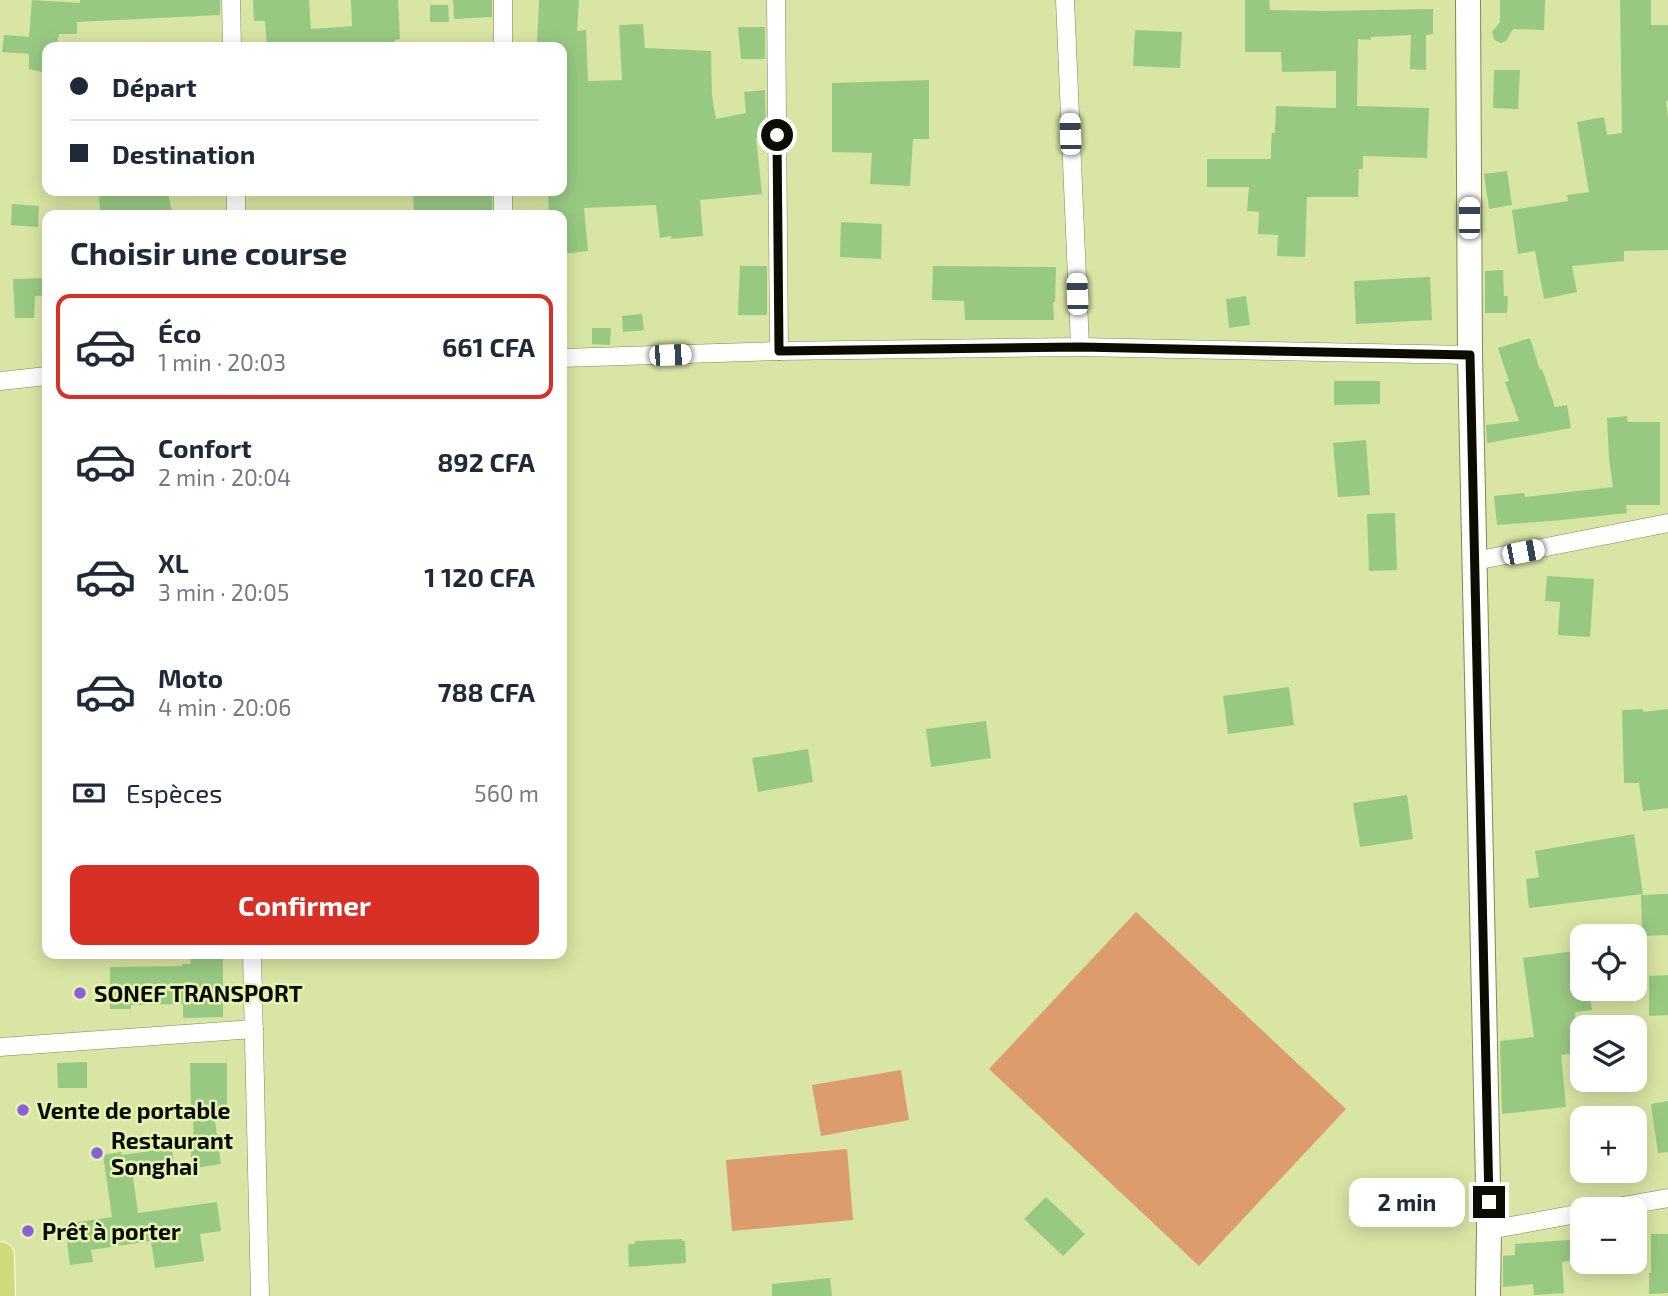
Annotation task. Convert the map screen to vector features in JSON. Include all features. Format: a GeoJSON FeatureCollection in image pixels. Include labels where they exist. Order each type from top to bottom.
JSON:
{"type":"FeatureCollection","features":[{"type":"Feature","properties":{"kind":"main road"},"geometry":{"type":"LineString","coordinates":[[0,1256],[1,1296]]}},
{"type":"Feature","properties":{"kind":"street"},"geometry":{"type":"LineString","coordinates":[[232,0],[233,42]]}},
{"type":"Feature","properties":{"kind":"street"},"geometry":{"type":"LineString","coordinates":[[503,0],[503,42]]}},
{"type":"Feature","properties":{"kind":"street"},"geometry":{"type":"LineString","coordinates":[[776,0],[779,351]]}},
{"type":"Feature","properties":{"kind":"street"},"geometry":{"type":"LineString","coordinates":[[1065,0],[1080,347]]}},
{"type":"Feature","properties":{"kind":"street"},"geometry":{"type":"LineString","coordinates":[[1468,0],[1470,355],[1489,1230],[1488,1296]]}},
{"type":"Feature","properties":{"kind":"street"},"geometry":{"type":"LineString","coordinates":[[567,359],[779,351],[1080,347],[1470,355]]}},
{"type":"Feature","properties":{"kind":"street"},"geometry":{"type":"LineString","coordinates":[[0,381],[42,377]]}},
{"type":"Feature","properties":{"kind":"street"},"geometry":{"type":"LineString","coordinates":[[1475,561],[1668,523]]}},
{"type":"Feature","properties":{"kind":"street"},"geometry":{"type":"LineString","coordinates":[[252,959],[260,1296]]}},
{"type":"Feature","properties":{"kind":"street"},"geometry":{"type":"LineString","coordinates":[[0,1047],[254,1028]]}},
{"type":"Feature","properties":{"kind":"street"},"geometry":{"type":"LineString","coordinates":[[1647,1202],[1668,1198]]}},
{"type":"Feature","properties":{"kind":"street"},"geometry":{"type":"LineString","coordinates":[[1489,1230],[1570,1215]]}},
{"type":"Feature","properties":{"kind":"shaded area"},"geometry":{"type":"Polygon","coordinates":[[[1136,912],[1346,1109],[1199,1266],[989,1069],[1136,912]]]}},
{"type":"Feature","properties":{"kind":"shaded area"},"geometry":{"type":"Polygon","coordinates":[[[901,1070],[909,1120],[821,1136],[812,1085],[901,1070]]]}},
{"type":"Feature","properties":{"kind":"shaded area"},"geometry":{"type":"Polygon","coordinates":[[[847,1149],[853,1220],[732,1231],[726,1160],[847,1149]]]}},
{"type":"Feature","properties":{"kind":"building"},"geometry":{"type":"Polygon","coordinates":[[[32,0],[80,3],[80,0],[220,0],[220,15],[77,22],[77,34],[59,34],[57,42],[42,42],[42,72],[29,69],[29,54],[2,52],[4,35],[29,37],[32,0]]]}},
{"type":"Feature","properties":{"kind":"building"},"geometry":{"type":"Polygon","coordinates":[[[253,0],[309,0],[311,29],[352,26],[351,0],[398,0],[400,39],[395,42],[267,42],[265,21],[254,21],[253,0]]]}},
{"type":"Feature","properties":{"kind":"building"},"geometry":{"type":"Polygon","coordinates":[[[453,0],[492,0],[492,17],[454,19],[453,0]]]}},
{"type":"Feature","properties":{"kind":"building"},"geometry":{"type":"Polygon","coordinates":[[[539,0],[579,0],[577,31],[586,30],[588,81],[622,80],[619,25],[643,24],[645,48],[711,51],[712,96],[716,119],[746,113],[744,92],[765,90],[766,137],[756,138],[762,194],[700,200],[703,236],[671,239],[671,236],[660,238],[656,205],[584,208],[588,251],[567,253],[567,210],[549,210],[548,196],[567,196],[567,42],[537,42],[539,0]]]}},
{"type":"Feature","properties":{"kind":"building"},"geometry":{"type":"Polygon","coordinates":[[[1245,0],[1269,0],[1270,10],[1433,9],[1433,34],[1426,35],[1426,70],[1410,69],[1411,35],[1358,39],[1357,106],[1429,108],[1427,158],[1363,156],[1363,169],[1359,169],[1358,197],[1307,197],[1305,257],[1277,256],[1278,235],[1258,234],[1259,212],[1247,211],[1249,187],[1207,187],[1207,159],[1271,159],[1276,106],[1336,108],[1336,71],[1282,72],[1281,52],[1245,52],[1245,0]]]}},
{"type":"Feature","properties":{"kind":"building"},"geometry":{"type":"Polygon","coordinates":[[[1500,0],[1545,0],[1544,30],[1513,29],[1506,41],[1496,41],[1492,32],[1500,22],[1500,0]]]}},
{"type":"Feature","properties":{"kind":"building"},"geometry":{"type":"Polygon","coordinates":[[[1620,0],[1651,0],[1651,25],[1668,25],[1668,250],[1624,251],[1624,261],[1572,266],[1577,292],[1544,299],[1535,251],[1518,254],[1512,210],[1568,201],[1567,195],[1589,192],[1577,122],[1604,117],[1607,135],[1622,133],[1620,0]]]}},
{"type":"Feature","properties":{"kind":"building"},"geometry":{"type":"Polygon","coordinates":[[[430,5],[448,5],[449,22],[430,22],[430,5]]]}},
{"type":"Feature","properties":{"kind":"building"},"geometry":{"type":"Polygon","coordinates":[[[738,27],[765,27],[765,59],[741,59],[738,27]]]}},
{"type":"Feature","properties":{"kind":"building"},"geometry":{"type":"Polygon","coordinates":[[[1135,30],[1182,32],[1180,68],[1133,66],[1135,30]]]}},
{"type":"Feature","properties":{"kind":"building"},"geometry":{"type":"Polygon","coordinates":[[[1494,70],[1520,70],[1518,109],[1493,108],[1494,70]]]}},
{"type":"Feature","properties":{"kind":"building"},"geometry":{"type":"Polygon","coordinates":[[[929,80],[929,139],[913,139],[910,186],[870,184],[872,153],[832,152],[832,83],[929,80]]]}},
{"type":"Feature","properties":{"kind":"building"},"geometry":{"type":"Polygon","coordinates":[[[1507,171],[1512,205],[1489,209],[1484,174],[1507,171]]]}},
{"type":"Feature","properties":{"kind":"building"},"geometry":{"type":"Polygon","coordinates":[[[99,196],[168,196],[172,210],[100,210],[99,196]]]}},
{"type":"Feature","properties":{"kind":"building"},"geometry":{"type":"Polygon","coordinates":[[[413,196],[492,196],[492,210],[414,210],[413,196]]]}},
{"type":"Feature","properties":{"kind":"building"},"geometry":{"type":"Polygon","coordinates":[[[12,204],[39,206],[38,227],[11,225],[12,204]]]}},
{"type":"Feature","properties":{"kind":"building"},"geometry":{"type":"Polygon","coordinates":[[[841,222],[882,224],[881,259],[840,257],[841,222]]]}},
{"type":"Feature","properties":{"kind":"building"},"geometry":{"type":"Polygon","coordinates":[[[740,266],[767,266],[767,315],[738,315],[740,266]]]}},
{"type":"Feature","properties":{"kind":"building"},"geometry":{"type":"Polygon","coordinates":[[[933,266],[1056,267],[1054,320],[965,320],[964,301],[932,300],[933,266]]]}},
{"type":"Feature","properties":{"kind":"building"},"geometry":{"type":"Polygon","coordinates":[[[1503,270],[1504,296],[1508,296],[1507,313],[1485,313],[1485,271],[1503,270]]]}},
{"type":"Feature","properties":{"kind":"building"},"geometry":{"type":"Polygon","coordinates":[[[1430,277],[1432,320],[1356,324],[1354,281],[1430,277]]]}},
{"type":"Feature","properties":{"kind":"building"},"geometry":{"type":"Polygon","coordinates":[[[42,278],[42,295],[35,296],[34,318],[15,318],[13,279],[42,278]]]}},
{"type":"Feature","properties":{"kind":"building"},"geometry":{"type":"Polygon","coordinates":[[[1246,296],[1250,325],[1229,328],[1226,299],[1246,296]]]}},
{"type":"Feature","properties":{"kind":"building"},"geometry":{"type":"Polygon","coordinates":[[[642,314],[644,330],[623,332],[622,316],[642,314]]]}},
{"type":"Feature","properties":{"kind":"building"},"geometry":{"type":"Polygon","coordinates":[[[592,328],[611,328],[610,345],[592,344],[592,328]]]}},
{"type":"Feature","properties":{"kind":"building"},"geometry":{"type":"Polygon","coordinates":[[[1530,338],[1555,407],[1567,405],[1571,428],[1487,443],[1486,425],[1519,421],[1505,382],[1509,381],[1498,348],[1530,338]]]}},
{"type":"Feature","properties":{"kind":"building"},"geometry":{"type":"Polygon","coordinates":[[[1334,381],[1380,381],[1380,404],[1334,405],[1334,381]]]}},
{"type":"Feature","properties":{"kind":"building"},"geometry":{"type":"Polygon","coordinates":[[[1627,416],[1628,422],[1660,422],[1660,505],[1626,505],[1627,513],[1497,525],[1494,496],[1524,493],[1525,497],[1613,487],[1607,418],[1627,416]]]}},
{"type":"Feature","properties":{"kind":"building"},"geometry":{"type":"Polygon","coordinates":[[[1366,440],[1370,495],[1338,497],[1333,443],[1366,440]]]}},
{"type":"Feature","properties":{"kind":"building"},"geometry":{"type":"Polygon","coordinates":[[[1395,513],[1397,570],[1369,571],[1367,514],[1395,513]]]}},
{"type":"Feature","properties":{"kind":"building"},"geometry":{"type":"Polygon","coordinates":[[[1547,576],[1594,579],[1590,637],[1558,635],[1560,602],[1545,601],[1547,576]]]}},
{"type":"Feature","properties":{"kind":"building"},"geometry":{"type":"Polygon","coordinates":[[[1289,687],[1294,725],[1228,734],[1223,696],[1289,687]]]}},
{"type":"Feature","properties":{"kind":"building"},"geometry":{"type":"Polygon","coordinates":[[[1643,709],[1643,712],[1668,709],[1668,808],[1643,811],[1639,783],[1624,783],[1622,710],[1643,709]]]}},
{"type":"Feature","properties":{"kind":"building"},"geometry":{"type":"Polygon","coordinates":[[[986,721],[991,758],[931,767],[926,729],[986,721]]]}},
{"type":"Feature","properties":{"kind":"building"},"geometry":{"type":"Polygon","coordinates":[[[808,749],[813,782],[758,792],[752,758],[808,749]]]}},
{"type":"Feature","properties":{"kind":"building"},"geometry":{"type":"Polygon","coordinates":[[[1407,795],[1413,839],[1360,847],[1353,803],[1407,795]]]}},
{"type":"Feature","properties":{"kind":"building"},"geometry":{"type":"Polygon","coordinates":[[[1634,834],[1643,894],[1529,908],[1526,879],[1539,877],[1535,851],[1634,834]]]}},
{"type":"Feature","properties":{"kind":"building"},"geometry":{"type":"Polygon","coordinates":[[[1668,894],[1668,935],[1647,936],[1647,924],[1642,924],[1641,895],[1668,894]]]}},
{"type":"Feature","properties":{"kind":"building"},"geometry":{"type":"Polygon","coordinates":[[[1570,952],[1570,1001],[1591,1001],[1592,1010],[1570,1015],[1570,1054],[1561,1055],[1566,1107],[1502,1114],[1500,1041],[1534,1037],[1523,958],[1570,952]]]}},
{"type":"Feature","properties":{"kind":"building"},"geometry":{"type":"Polygon","coordinates":[[[190,959],[223,959],[223,1017],[183,1018],[183,1004],[131,1005],[131,1009],[110,1009],[110,967],[191,964],[190,959]]]}},
{"type":"Feature","properties":{"kind":"building"},"geometry":{"type":"Polygon","coordinates":[[[1668,975],[1668,1015],[1649,1016],[1649,976],[1668,975]]]}},
{"type":"Feature","properties":{"kind":"building"},"geometry":{"type":"Polygon","coordinates":[[[87,1062],[87,1088],[58,1088],[57,1063],[87,1062]]]}},
{"type":"Feature","properties":{"kind":"building"},"geometry":{"type":"Polygon","coordinates":[[[190,1063],[227,1063],[227,1114],[214,1114],[221,1164],[191,1169],[191,1145],[194,1145],[190,1063]]]}},
{"type":"Feature","properties":{"kind":"building"},"geometry":{"type":"Polygon","coordinates":[[[1668,1101],[1668,1152],[1658,1153],[1651,1104],[1668,1101]]]}},
{"type":"Feature","properties":{"kind":"building"},"geometry":{"type":"Polygon","coordinates":[[[172,1148],[175,1171],[133,1177],[138,1213],[217,1202],[221,1231],[200,1234],[204,1261],[155,1268],[151,1241],[91,1250],[93,1262],[70,1265],[65,1224],[112,1217],[103,1155],[172,1148]]]}},
{"type":"Feature","properties":{"kind":"building"},"geometry":{"type":"Polygon","coordinates":[[[1046,1197],[1085,1234],[1063,1256],[1024,1219],[1046,1197]]]}},
{"type":"Feature","properties":{"kind":"building"},"geometry":{"type":"Polygon","coordinates":[[[1651,1234],[1668,1234],[1668,1293],[1649,1294],[1651,1234]]]}},
{"type":"Feature","properties":{"kind":"building"},"geometry":{"type":"Polygon","coordinates":[[[1570,1240],[1570,1261],[1562,1262],[1564,1293],[1534,1295],[1533,1284],[1503,1287],[1503,1256],[1515,1255],[1515,1244],[1570,1240]]]}},
{"type":"Feature","properties":{"kind":"building"},"geometry":{"type":"Polygon","coordinates":[[[635,1241],[685,1241],[686,1263],[629,1267],[628,1244],[635,1244],[635,1241]]]}},
{"type":"Feature","properties":{"kind":"building"},"geometry":{"type":"Polygon","coordinates":[[[830,1278],[832,1296],[772,1296],[772,1284],[830,1278]]]}},
{"type":"Feature","properties":{"kind":"place","name":"SONEF TRANSPORT"},"geometry":{"type":"Point","coordinates":[80,993]}},
{"type":"Feature","properties":{"kind":"place","name":"Vente de portable"},"geometry":{"type":"Point","coordinates":[23,1110]}},
{"type":"Feature","properties":{"kind":"place","name":"Restaurant Songhai"},"geometry":{"type":"Point","coordinates":[97,1153]}},
{"type":"Feature","properties":{"kind":"place","name":"Prêt à porter"},"geometry":{"type":"Point","coordinates":[28,1231]}},
{"type":"Feature","properties":{"kind":"route"},"geometry":{"type":"LineString","coordinates":[[777,135],[779,351],[1080,347],[1470,355],[1489,1202]]}}]}
